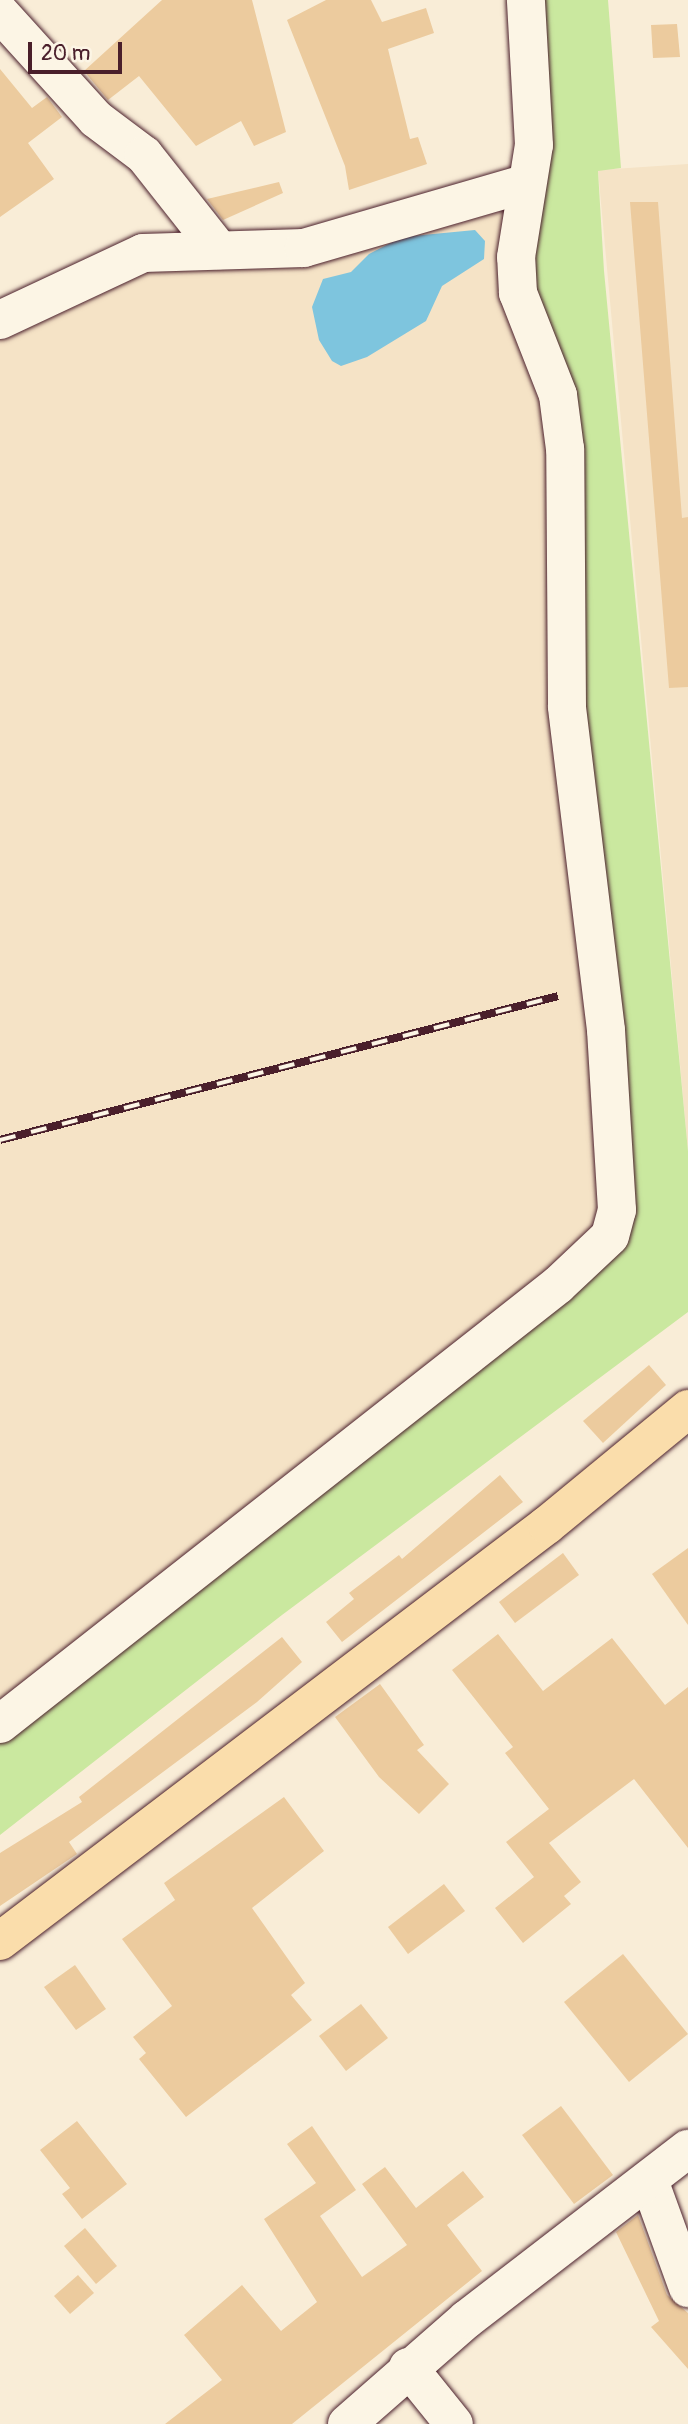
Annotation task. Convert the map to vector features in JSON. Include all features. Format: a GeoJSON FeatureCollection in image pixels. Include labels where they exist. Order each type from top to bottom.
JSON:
{"type":"FeatureCollection","features":[{"type":"Feature","properties":{"kind":"main road"},"geometry":{"type":"LineString","coordinates":[[0,1941],[547,1525],[688,1409]]}},
{"type":"Feature","properties":{"kind":"street"},"geometry":{"type":"LineString","coordinates":[[0,1724],[558,1284],[610,1236],[617,1210],[604,1016],[567,706],[565,449],[549,366],[519,293],[516,257],[524,184],[534,145],[526,0]]}},
{"type":"Feature","properties":{"kind":"street"},"geometry":{"type":"LineString","coordinates":[[0,13],[96,119],[144,155],[219,250]]}},
{"type":"Feature","properties":{"kind":"street"},"geometry":{"type":"LineString","coordinates":[[0,320],[143,253],[304,248],[524,184]]}},
{"type":"Feature","properties":{"kind":"street"},"geometry":{"type":"LineString","coordinates":[[347,2424],[408,2367],[688,2149]]}},
{"type":"Feature","properties":{"kind":"street"},"geometry":{"type":"LineString","coordinates":[[649,2180],[688,2288]]}},
{"type":"Feature","properties":{"kind":"street"},"geometry":{"type":"LineString","coordinates":[[408,2367],[454,2424]]}},
{"type":"Feature","properties":{"kind":"shaded area"},"geometry":{"type":"Polygon","coordinates":[[[688,164],[688,1151],[598,170],[688,164]]]}},
{"type":"Feature","properties":{"kind":"shaded area"},"geometry":{"type":"Polygon","coordinates":[[[524,184],[549,366],[610,1236],[0,1724],[0,320],[143,253],[304,248],[524,184]]]}},
{"type":"Feature","properties":{"kind":"green space"},"geometry":{"type":"Polygon","coordinates":[[[526,0],[608,0],[621,168],[598,171],[604,271],[688,1151],[688,1312],[282,1615],[0,1835],[0,1724],[610,1236],[565,449],[518,293],[526,0]]]}},
{"type":"Feature","properties":{"kind":"water"},"geometry":{"type":"Polygon","coordinates":[[[475,230],[485,241],[484,259],[442,286],[426,321],[367,357],[341,366],[332,361],[319,340],[312,307],[323,279],[351,272],[369,254],[402,237],[475,230]]]}},
{"type":"Feature","properties":{"kind":"building"},"geometry":{"type":"Polygon","coordinates":[[[162,0],[252,0],[286,132],[254,146],[241,121],[196,146],[139,76],[108,100],[84,71],[162,0]]]}},
{"type":"Feature","properties":{"kind":"building"},"geometry":{"type":"Polygon","coordinates":[[[326,0],[371,0],[382,22],[426,8],[434,33],[388,49],[410,139],[418,137],[427,164],[349,190],[345,166],[287,20],[326,0]]]}},
{"type":"Feature","properties":{"kind":"building"},"geometry":{"type":"Polygon","coordinates":[[[677,24],[680,57],[653,58],[651,25],[677,24]]]}},
{"type":"Feature","properties":{"kind":"building"},"geometry":{"type":"Polygon","coordinates":[[[0,69],[32,108],[47,97],[62,117],[28,143],[54,179],[0,217],[0,69]]]}},
{"type":"Feature","properties":{"kind":"building"},"geometry":{"type":"Polygon","coordinates":[[[279,182],[283,193],[223,220],[207,199],[279,182]]]}},
{"type":"Feature","properties":{"kind":"building"},"geometry":{"type":"Polygon","coordinates":[[[630,202],[658,202],[682,518],[688,517],[688,687],[669,688],[630,202]]]}},
{"type":"Feature","properties":{"kind":"building"},"geometry":{"type":"Polygon","coordinates":[[[649,1365],[666,1385],[603,1443],[583,1421],[649,1365]]]}},
{"type":"Feature","properties":{"kind":"building"},"geometry":{"type":"Polygon","coordinates":[[[500,1475],[523,1502],[342,1642],[326,1622],[354,1599],[349,1593],[399,1555],[402,1559],[500,1475]]]}},
{"type":"Feature","properties":{"kind":"building"},"geometry":{"type":"Polygon","coordinates":[[[688,1548],[688,1625],[652,1574],[688,1548]]]}},
{"type":"Feature","properties":{"kind":"building"},"geometry":{"type":"Polygon","coordinates":[[[563,1553],[579,1575],[515,1623],[499,1602],[563,1553]]]}},
{"type":"Feature","properties":{"kind":"building"},"geometry":{"type":"Polygon","coordinates":[[[498,1634],[543,1691],[612,1638],[665,1705],[688,1687],[688,1848],[634,1779],[549,1843],[581,1882],[564,1896],[571,1904],[523,1943],[495,1908],[534,1877],[506,1842],[549,1809],[505,1753],[513,1747],[452,1670],[498,1634]]]}},
{"type":"Feature","properties":{"kind":"building"},"geometry":{"type":"Polygon","coordinates":[[[282,1637],[302,1662],[257,1702],[69,1842],[77,1854],[0,1906],[0,1853],[82,1802],[79,1797],[282,1637]]]}},
{"type":"Feature","properties":{"kind":"building"},"geometry":{"type":"Polygon","coordinates":[[[380,1684],[424,1745],[417,1750],[449,1784],[419,1814],[379,1777],[335,1717],[380,1684]]]}},
{"type":"Feature","properties":{"kind":"building"},"geometry":{"type":"Polygon","coordinates":[[[284,1797],[324,1851],[252,1908],[305,1983],[291,1995],[312,2020],[186,2117],[139,2059],[146,2053],[133,2037],[172,2006],[122,1939],[175,1900],[164,1883],[284,1797]]]}},
{"type":"Feature","properties":{"kind":"building"},"geometry":{"type":"Polygon","coordinates":[[[444,1884],[465,1911],[408,1954],[388,1927],[444,1884]]]}},
{"type":"Feature","properties":{"kind":"building"},"geometry":{"type":"Polygon","coordinates":[[[623,1954],[688,2034],[629,2082],[564,2002],[623,1954]]]}},
{"type":"Feature","properties":{"kind":"building"},"geometry":{"type":"Polygon","coordinates":[[[75,1965],[106,2009],[76,2030],[44,1987],[75,1965]]]}},
{"type":"Feature","properties":{"kind":"building"},"geometry":{"type":"Polygon","coordinates":[[[361,2004],[388,2038],[346,2071],[319,2036],[361,2004]]]}},
{"type":"Feature","properties":{"kind":"building"},"geometry":{"type":"Polygon","coordinates":[[[561,2106],[613,2175],[574,2204],[522,2135],[561,2106]]]}},
{"type":"Feature","properties":{"kind":"building"},"geometry":{"type":"Polygon","coordinates":[[[77,2121],[127,2184],[82,2219],[62,2194],[70,2188],[40,2150],[77,2121]]]}},
{"type":"Feature","properties":{"kind":"building"},"geometry":{"type":"Polygon","coordinates":[[[312,2126],[356,2190],[320,2216],[362,2277],[407,2245],[362,2184],[385,2167],[416,2208],[463,2171],[484,2197],[447,2225],[482,2271],[292,2424],[165,2424],[222,2380],[184,2335],[242,2285],[281,2331],[317,2302],[264,2219],[316,2183],[287,2144],[312,2126]]]}},
{"type":"Feature","properties":{"kind":"building"},"geometry":{"type":"Polygon","coordinates":[[[638,2215],[667,2295],[688,2313],[688,2369],[651,2327],[659,2321],[616,2232],[638,2215]]]}},
{"type":"Feature","properties":{"kind":"building"},"geometry":{"type":"Polygon","coordinates":[[[85,2228],[117,2266],[96,2284],[64,2246],[85,2228]]]}},
{"type":"Feature","properties":{"kind":"building"},"geometry":{"type":"Polygon","coordinates":[[[78,2275],[94,2293],[70,2314],[54,2296],[78,2275]]]}},
{"type":"Feature","properties":{"kind":"railway"},"geometry":{"type":"LineString","coordinates":[[0,1140],[558,996]]}}]}
